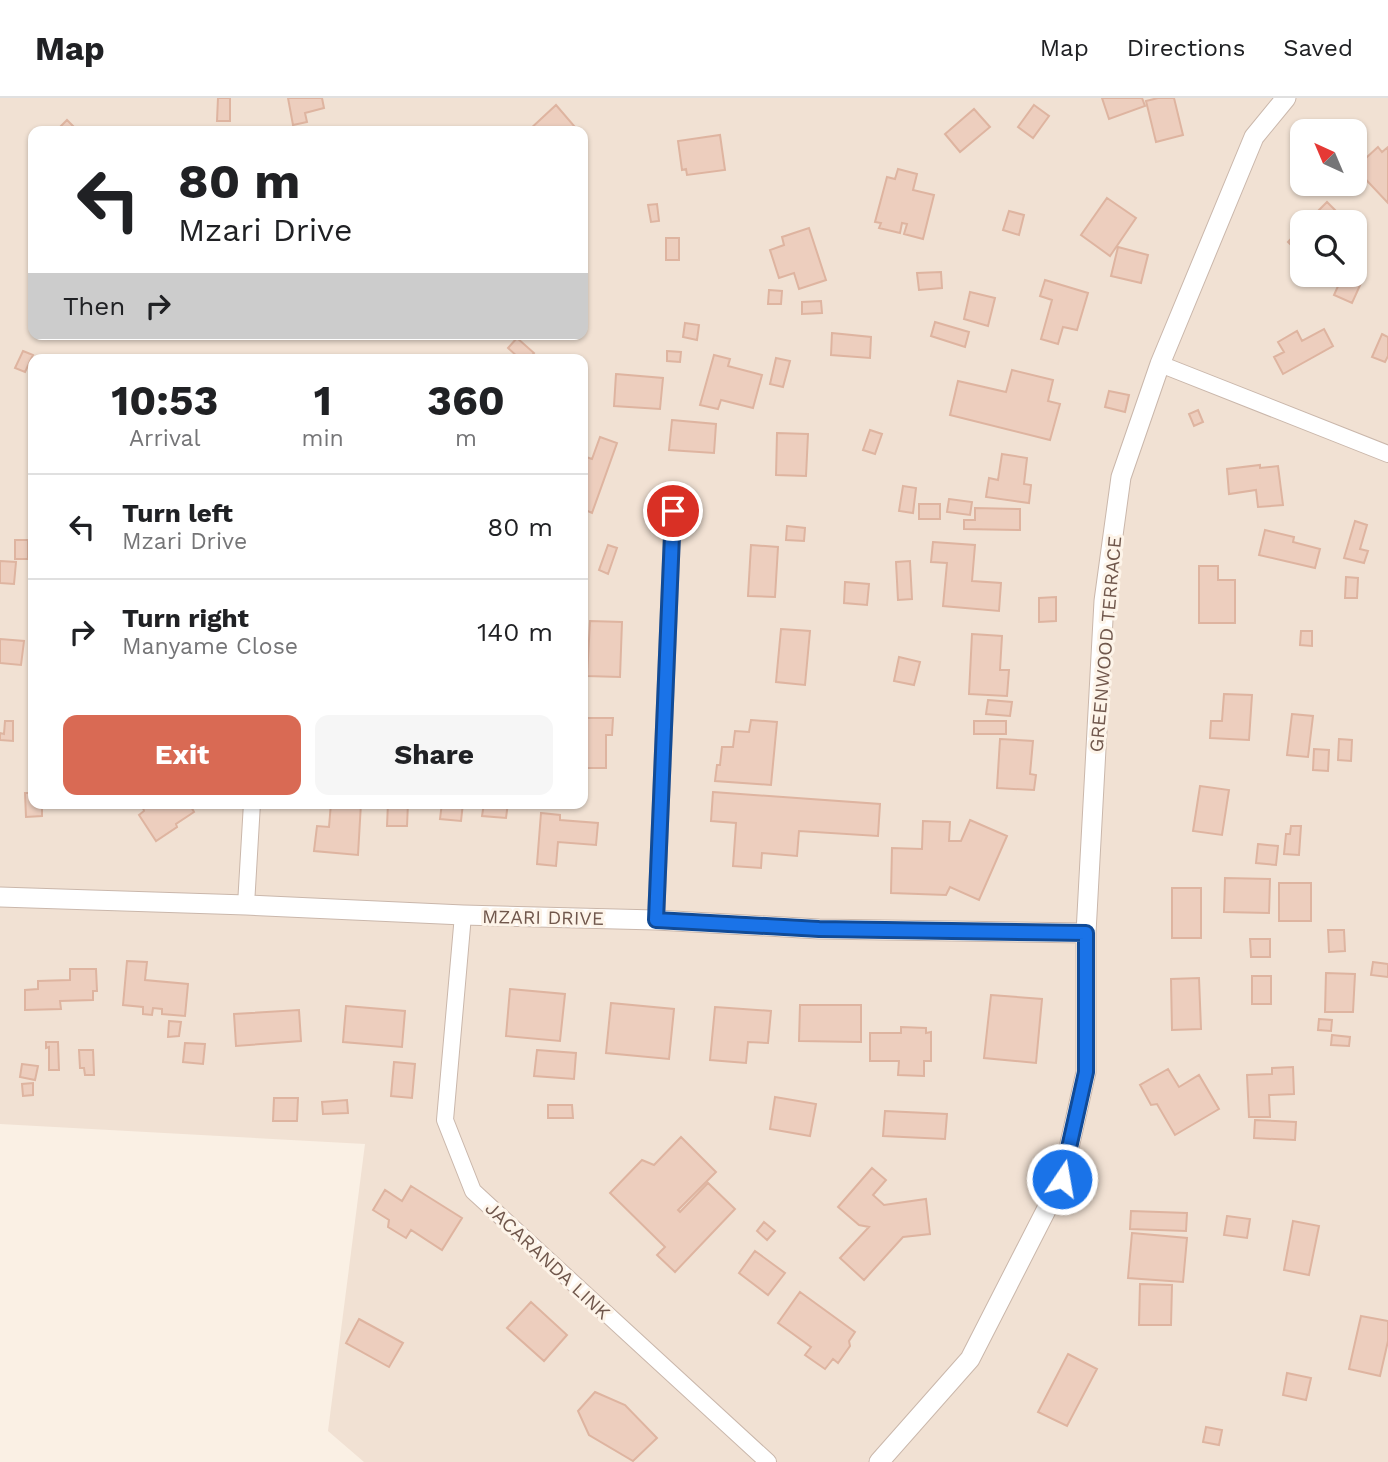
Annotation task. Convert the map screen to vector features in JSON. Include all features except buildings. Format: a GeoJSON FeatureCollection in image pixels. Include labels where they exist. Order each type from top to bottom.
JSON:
{"type":"FeatureCollection","features":[{"type":"Feature","properties":{"kind":"street","name":"GREENWOOD TERRACE"},"geometry":{"type":"LineString","coordinates":[[879,1462],[970,1359],[1062,1179],[1086,1072],[1086,933],[1104,601],[1121,477],[1160,364],[1254,137],[1286,98]]}},
{"type":"Feature","properties":{"kind":"street"},"geometry":{"type":"LineString","coordinates":[[1160,364],[1388,454]]}},
{"type":"Feature","properties":{"kind":"street"},"geometry":{"type":"LineString","coordinates":[[656,920],[673,511]]}},
{"type":"Feature","properties":{"kind":"street"},"geometry":{"type":"LineString","coordinates":[[246,905],[252,809]]}},
{"type":"Feature","properties":{"kind":"street","name":"MZARI DRIVE"},"geometry":{"type":"LineString","coordinates":[[0,897],[656,920],[819,929],[1086,933]]}},
{"type":"Feature","properties":{"kind":"street","name":"JACARANDA LINK"},"geometry":{"type":"LineString","coordinates":[[463,915],[446,1120],[474,1191],[768,1462]]}},
{"type":"Feature","properties":{"kind":"shaded area"},"geometry":{"type":"Polygon","coordinates":[[[0,98],[1388,98],[1388,1462],[364,1462],[328,1431],[365,1144],[0,1124],[0,98]]]}},
{"type":"Feature","properties":{"kind":"route"},"geometry":{"type":"LineString","coordinates":[[673,511],[656,920],[819,929],[1086,933],[1086,1072],[1062,1179]]}}]}
